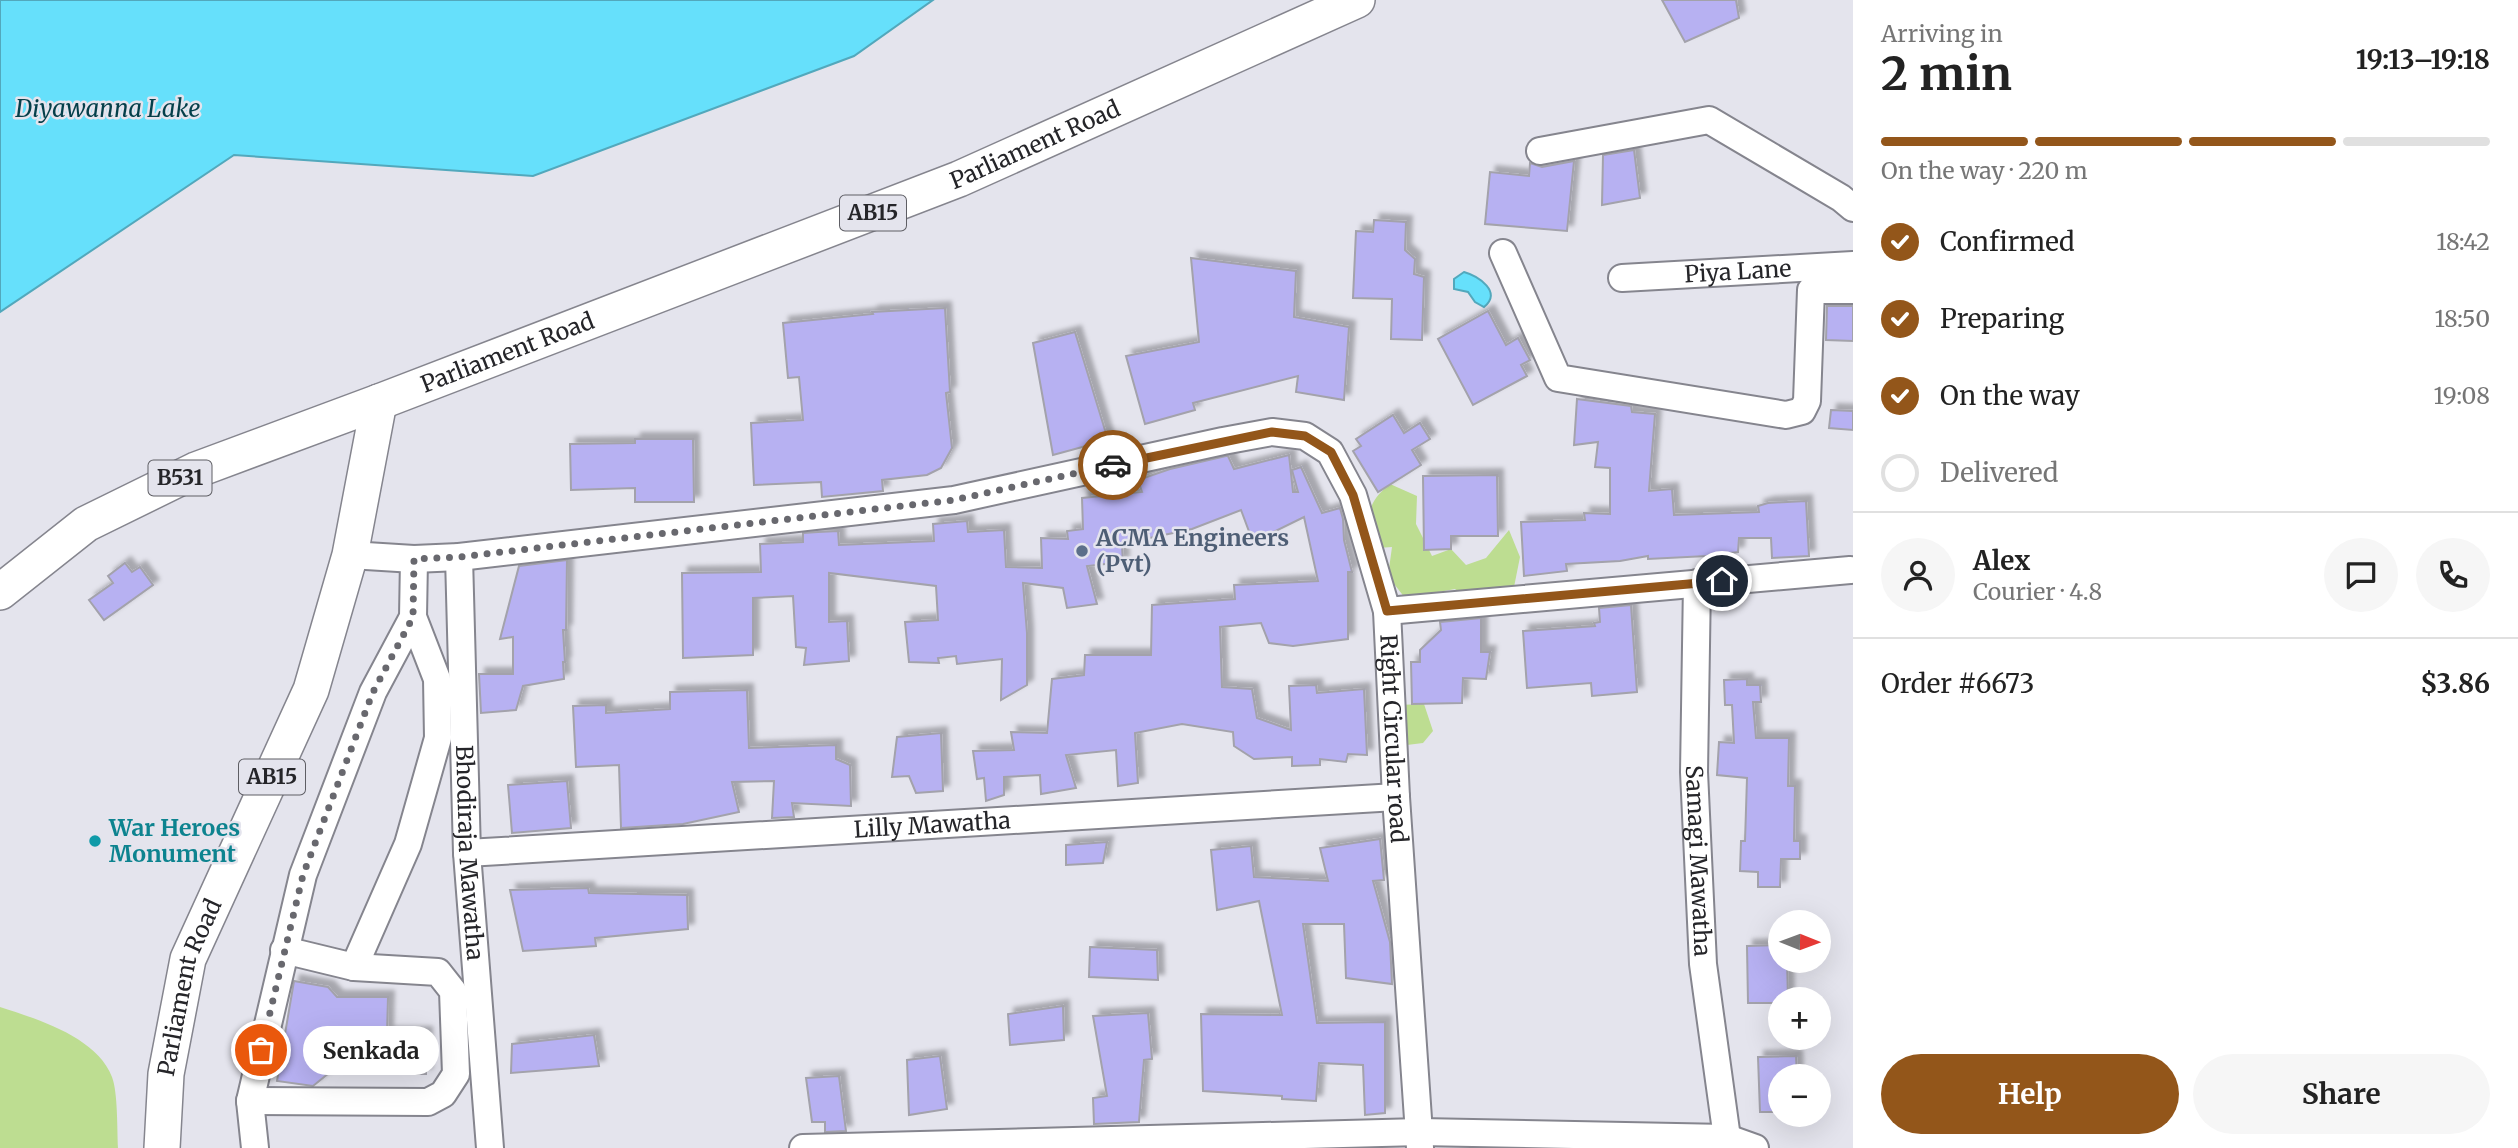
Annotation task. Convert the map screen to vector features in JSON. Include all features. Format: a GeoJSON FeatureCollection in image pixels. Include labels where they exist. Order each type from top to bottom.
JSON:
{"type":"FeatureCollection","features":[{"type":"Feature","properties":{"kind":"main road","name":"Parliament Road"},"geometry":{"type":"LineString","coordinates":[[162,1148],[166,1074],[188,960],[311,690],[350,555],[379,402],[959,179],[1357,0]]}},
{"type":"Feature","properties":{"kind":"main road","name":"B531"},"geometry":{"type":"LineString","coordinates":[[0,592],[86,524],[196,470],[379,402]]}},
{"type":"Feature","properties":{"kind":"street"},"geometry":{"type":"LineString","coordinates":[[1540,151],[1709,120],[1849,195]]}},
{"type":"Feature","properties":{"kind":"street"},"geometry":{"type":"LineString","coordinates":[[1503,253],[1558,378],[1786,415],[1802,411],[1807,401],[1811,290],[1853,290]]}},
{"type":"Feature","properties":{"kind":"street","name":"Piya Lane"},"geometry":{"type":"LineString","coordinates":[[1622,278],[1853,265]]}},
{"type":"Feature","properties":{"kind":"street","name":"Right Circular road"},"geometry":{"type":"LineString","coordinates":[[350,555],[414,559],[459,557],[954,500],[1272,432],[1305,436],[1331,452],[1353,495],[1387,611],[1396,797],[1420,1140]]}},
{"type":"Feature","properties":{"kind":"street","name":"Bhodiraja Mawatha"},"geometry":{"type":"LineString","coordinates":[[459,557],[467,853],[490,1148]]}},
{"type":"Feature","properties":{"kind":"street"},"geometry":{"type":"LineString","coordinates":[[354,967],[408,844],[438,738],[437,679],[413,617],[414,559]]}},
{"type":"Feature","properties":{"kind":"street"},"geometry":{"type":"LineString","coordinates":[[1387,611],[1850,570]]}},
{"type":"Feature","properties":{"kind":"street","name":"Samagi Mawatha"},"geometry":{"type":"LineString","coordinates":[[1697,583],[1694,772],[1703,964],[1727,1138]]}},
{"type":"Feature","properties":{"kind":"street"},"geometry":{"type":"LineString","coordinates":[[255,1148],[250,1101],[303,875],[373,692],[413,617]]}},
{"type":"Feature","properties":{"kind":"street","name":"Lilly Mawatha"},"geometry":{"type":"LineString","coordinates":[[467,853],[1396,797]]}},
{"type":"Feature","properties":{"kind":"street"},"geometry":{"type":"LineString","coordinates":[[250,1101],[428,1102],[443,1094],[456,1074],[453,991],[438,972],[354,967],[284,950]]}},
{"type":"Feature","properties":{"kind":"street"},"geometry":{"type":"LineString","coordinates":[[803,1148],[1727,1138],[1755,1148]]}},
{"type":"Feature","properties":{"kind":"green space"},"geometry":{"type":"Polygon","coordinates":[[[1390,484],[1417,496],[1416,524],[1432,556],[1451,549],[1466,565],[1486,558],[1509,530],[1520,557],[1513,592],[1463,595],[1455,589],[1405,598],[1388,576],[1392,547],[1378,548],[1370,520],[1375,499],[1390,484]]]}},
{"type":"Feature","properties":{"kind":"green space"},"geometry":{"type":"Polygon","coordinates":[[[1424,704],[1433,731],[1423,743],[1407,745],[1394,738],[1397,705],[1424,704]]]}},
{"type":"Feature","properties":{"kind":"green space"},"geometry":{"type":"Polygon","coordinates":[[[0,1007],[48,1024],[80,1040],[104,1063],[112,1077],[115,1092],[118,1148],[0,1148],[0,1007]]]}},
{"type":"Feature","properties":{"kind":"water","name":"Diyawanna Lake"},"geometry":{"type":"Polygon","coordinates":[[[0,0],[933,0],[854,56],[533,176],[234,155],[0,312],[0,0]]]}},
{"type":"Feature","properties":{"kind":"water"},"geometry":{"type":"Polygon","coordinates":[[[1464,272],[1476,277],[1490,290],[1491,296],[1484,307],[1475,302],[1468,292],[1454,289],[1454,279],[1464,272]]]}},
{"type":"Feature","properties":{"kind":"building"},"geometry":{"type":"Polygon","coordinates":[[[1662,0],[1736,0],[1739,18],[1685,42],[1662,0]]]}},
{"type":"Feature","properties":{"kind":"building"},"geometry":{"type":"Polygon","coordinates":[[[1634,150],[1640,198],[1602,205],[1603,155],[1634,150]]]}},
{"type":"Feature","properties":{"kind":"building"},"geometry":{"type":"Polygon","coordinates":[[[1574,161],[1567,231],[1485,224],[1490,172],[1529,176],[1530,163],[1542,167],[1574,161]]]}},
{"type":"Feature","properties":{"kind":"building"},"geometry":{"type":"Polygon","coordinates":[[[1374,220],[1406,222],[1405,250],[1415,259],[1414,274],[1424,277],[1422,340],[1391,339],[1392,299],[1353,298],[1356,231],[1373,232],[1374,220]]]}},
{"type":"Feature","properties":{"kind":"building"},"geometry":{"type":"Polygon","coordinates":[[[1191,258],[1296,271],[1294,317],[1349,327],[1344,400],[1296,392],[1298,376],[1193,403],[1195,410],[1145,424],[1126,356],[1199,342],[1191,258]]]}},
{"type":"Feature","properties":{"kind":"building"},"geometry":{"type":"Polygon","coordinates":[[[1827,306],[1853,306],[1853,341],[1826,340],[1827,306]]]}},
{"type":"Feature","properties":{"kind":"building"},"geometry":{"type":"Polygon","coordinates":[[[945,308],[950,392],[946,393],[952,448],[941,468],[927,475],[882,480],[883,491],[822,497],[821,482],[754,485],[751,423],[803,420],[799,377],[788,378],[783,323],[873,314],[872,312],[945,308]]]}},
{"type":"Feature","properties":{"kind":"building"},"geometry":{"type":"Polygon","coordinates":[[[1488,311],[1506,345],[1518,338],[1530,360],[1521,365],[1527,376],[1473,405],[1438,339],[1488,311]]]}},
{"type":"Feature","properties":{"kind":"building"},"geometry":{"type":"Polygon","coordinates":[[[1075,332],[1108,440],[1053,455],[1033,343],[1075,332]]]}},
{"type":"Feature","properties":{"kind":"building"},"geometry":{"type":"Polygon","coordinates":[[[1577,399],[1631,406],[1632,412],[1655,414],[1649,491],[1672,489],[1674,515],[1759,512],[1758,506],[1768,503],[1806,501],[1809,556],[1772,558],[1771,538],[1739,538],[1738,552],[1648,559],[1648,556],[1620,561],[1566,564],[1567,571],[1524,576],[1521,522],[1585,520],[1584,513],[1610,514],[1610,468],[1595,467],[1598,442],[1574,445],[1577,399]]]}},
{"type":"Feature","properties":{"kind":"building"},"geometry":{"type":"Polygon","coordinates":[[[1831,410],[1853,411],[1853,430],[1829,428],[1831,410]]]}},
{"type":"Feature","properties":{"kind":"building"},"geometry":{"type":"Polygon","coordinates":[[[1393,415],[1404,433],[1420,423],[1430,439],[1412,450],[1421,465],[1378,492],[1353,451],[1361,446],[1356,439],[1393,415]]]}},
{"type":"Feature","properties":{"kind":"building"},"geometry":{"type":"Polygon","coordinates":[[[635,439],[693,439],[694,502],[635,502],[635,488],[571,490],[570,444],[635,443],[635,439]]]}},
{"type":"Feature","properties":{"kind":"building"},"geometry":{"type":"Polygon","coordinates":[[[1289,455],[1293,492],[1298,492],[1292,470],[1301,467],[1322,513],[1340,508],[1352,572],[1348,572],[1348,639],[1293,646],[1269,643],[1261,623],[1220,627],[1222,687],[1252,689],[1257,718],[1291,730],[1289,686],[1316,685],[1317,693],[1364,689],[1367,755],[1348,754],[1346,762],[1320,759],[1320,765],[1292,766],[1292,757],[1254,759],[1234,746],[1233,732],[1182,724],[1135,733],[1138,783],[1118,786],[1116,750],[1066,755],[1076,788],[1041,794],[1040,775],[1004,777],[1004,795],[986,801],[984,778],[977,779],[973,751],[1014,750],[1011,732],[1047,733],[1052,679],[1084,675],[1085,655],[1151,655],[1152,605],[1235,599],[1234,585],[1318,581],[1304,517],[1253,542],[1241,510],[1192,529],[1140,540],[1122,547],[1123,562],[1087,566],[1097,604],[1067,608],[1063,588],[1023,583],[1027,685],[1001,700],[1002,659],[957,664],[956,656],[938,658],[939,663],[909,662],[905,622],[938,620],[936,586],[829,573],[829,622],[847,621],[849,661],[804,665],[806,648],[796,647],[793,596],[753,598],[753,655],[683,658],[682,573],[761,572],[760,544],[803,542],[803,533],[838,531],[839,545],[934,541],[933,524],[967,521],[968,532],[1004,530],[1006,567],[1042,568],[1041,538],[1068,539],[1067,531],[1083,529],[1082,498],[1142,492],[1138,480],[1170,469],[1226,456],[1234,469],[1289,455]]]}},
{"type":"Feature","properties":{"kind":"building"},"geometry":{"type":"Polygon","coordinates":[[[1497,475],[1498,536],[1451,536],[1451,549],[1424,550],[1423,476],[1497,475]]]}},
{"type":"Feature","properties":{"kind":"building"},"geometry":{"type":"Polygon","coordinates":[[[567,560],[566,630],[563,630],[564,679],[523,686],[516,710],[481,713],[479,674],[513,674],[513,637],[500,639],[519,566],[567,560]]]}},
{"type":"Feature","properties":{"kind":"building"},"geometry":{"type":"Polygon","coordinates":[[[125,563],[132,572],[140,567],[153,585],[104,620],[89,600],[113,583],[108,576],[125,563]]]}},
{"type":"Feature","properties":{"kind":"building"},"geometry":{"type":"Polygon","coordinates":[[[1631,605],[1637,692],[1592,696],[1591,683],[1527,688],[1523,631],[1595,626],[1594,623],[1600,622],[1599,608],[1631,605]]]}},
{"type":"Feature","properties":{"kind":"building"},"geometry":{"type":"Polygon","coordinates":[[[1481,618],[1481,652],[1490,652],[1486,679],[1463,678],[1462,703],[1412,704],[1411,662],[1420,662],[1420,650],[1441,630],[1440,622],[1481,618]]]}},
{"type":"Feature","properties":{"kind":"building"},"geometry":{"type":"Polygon","coordinates":[[[1747,679],[1747,685],[1760,685],[1761,702],[1753,702],[1756,738],[1789,738],[1788,786],[1795,786],[1794,841],[1800,841],[1800,859],[1781,859],[1780,887],[1758,887],[1758,872],[1740,871],[1741,841],[1745,841],[1747,778],[1717,775],[1719,742],[1734,743],[1732,705],[1725,705],[1724,680],[1747,679]]]}},
{"type":"Feature","properties":{"kind":"building"},"geometry":{"type":"Polygon","coordinates":[[[747,690],[749,748],[836,745],[836,759],[850,765],[851,806],[792,803],[794,817],[772,818],[774,781],[732,782],[739,812],[683,824],[621,828],[619,765],[576,767],[573,706],[606,705],[606,713],[670,709],[670,692],[747,690]]]}},
{"type":"Feature","properties":{"kind":"building"},"geometry":{"type":"Polygon","coordinates":[[[941,733],[943,791],[916,793],[909,776],[892,777],[897,737],[941,733]]]}},
{"type":"Feature","properties":{"kind":"building"},"geometry":{"type":"Polygon","coordinates":[[[567,781],[571,828],[512,833],[508,785],[567,781]]]}},
{"type":"Feature","properties":{"kind":"building"},"geometry":{"type":"Polygon","coordinates":[[[1380,839],[1384,880],[1373,881],[1390,942],[1392,984],[1346,978],[1344,924],[1303,924],[1317,1023],[1385,1022],[1385,1113],[1365,1115],[1363,1065],[1319,1063],[1316,1101],[1203,1091],[1201,1014],[1282,1015],[1259,901],[1217,910],[1211,850],[1251,846],[1254,877],[1328,881],[1320,848],[1380,839]]]}},
{"type":"Feature","properties":{"kind":"building"},"geometry":{"type":"Polygon","coordinates":[[[1107,842],[1103,863],[1066,865],[1066,845],[1107,842]]]}},
{"type":"Feature","properties":{"kind":"building"},"geometry":{"type":"Polygon","coordinates":[[[588,888],[589,893],[687,895],[688,929],[595,938],[596,946],[523,951],[510,890],[588,888]]]}},
{"type":"Feature","properties":{"kind":"building"},"geometry":{"type":"Polygon","coordinates":[[[1768,945],[1768,973],[1787,973],[1788,987],[1768,987],[1768,1003],[1748,1003],[1747,946],[1768,945]]]}},
{"type":"Feature","properties":{"kind":"building"},"geometry":{"type":"Polygon","coordinates":[[[1090,947],[1157,950],[1158,980],[1089,977],[1090,947]]]}},
{"type":"Feature","properties":{"kind":"building"},"geometry":{"type":"Polygon","coordinates":[[[294,981],[328,987],[337,997],[388,997],[387,1033],[426,1033],[426,1074],[383,1074],[383,1039],[320,1039],[340,1064],[313,1086],[277,1081],[294,981]]]}},
{"type":"Feature","properties":{"kind":"building"},"geometry":{"type":"Polygon","coordinates":[[[1063,1006],[1064,1040],[1010,1045],[1008,1014],[1063,1006]]]}},
{"type":"Feature","properties":{"kind":"building"},"geometry":{"type":"Polygon","coordinates":[[[1148,1013],[1152,1059],[1144,1060],[1139,1122],[1094,1124],[1093,1098],[1107,1096],[1093,1016],[1148,1013]]]}},
{"type":"Feature","properties":{"kind":"building"},"geometry":{"type":"Polygon","coordinates":[[[594,1035],[599,1066],[511,1073],[512,1044],[594,1035]]]}},
{"type":"Feature","properties":{"kind":"building"},"geometry":{"type":"Polygon","coordinates":[[[940,1056],[947,1109],[909,1115],[907,1060],[940,1056]]]}},
{"type":"Feature","properties":{"kind":"building"},"geometry":{"type":"Polygon","coordinates":[[[1796,1056],[1796,1064],[1768,1064],[1768,1112],[1760,1112],[1758,1057],[1796,1056]]]}},
{"type":"Feature","properties":{"kind":"building"},"geometry":{"type":"Polygon","coordinates":[[[839,1076],[846,1131],[825,1132],[825,1122],[812,1122],[806,1078],[839,1076]]]}},
{"type":"Feature","properties":{"kind":"way so far"},"geometry":{"type":"LineString","coordinates":[[261,1050],[303,875],[373,692],[413,617],[414,559],[459,557],[954,500],[1113,465]]}},
{"type":"Feature","properties":{"kind":"place","name":"ACMA Engineers (Pvt)"},"geometry":{"type":"Point","coordinates":[1082,551]}},
{"type":"Feature","properties":{"kind":"place","name":"War Heroes Monument"},"geometry":{"type":"Point","coordinates":[95,841]}},
{"type":"Feature","properties":{"kind":"place","name":"Senkada"},"geometry":{"type":"Point","coordinates":[261,1050]}},
{"type":"Feature","properties":{"kind":"route"},"geometry":{"type":"LineString","coordinates":[[1113,465],[1272,432],[1305,436],[1331,452],[1353,495],[1387,611],[1722,581]]}}]}
